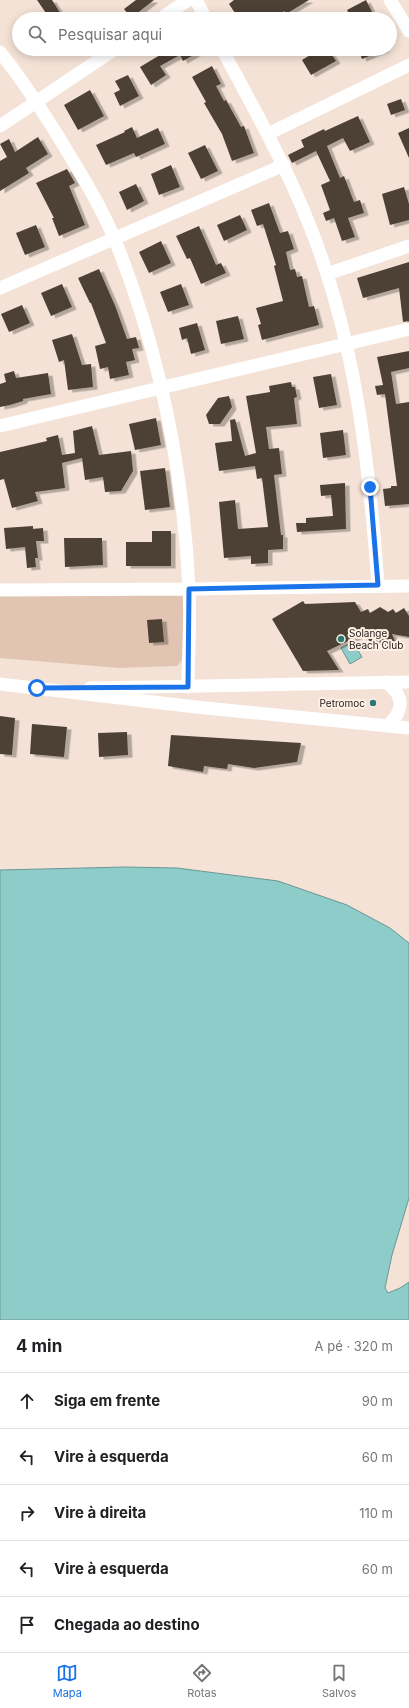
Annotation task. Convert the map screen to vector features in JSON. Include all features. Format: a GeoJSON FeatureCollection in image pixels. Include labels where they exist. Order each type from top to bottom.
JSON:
{"type":"FeatureCollection","features":[{"type":"Feature","properties":{"kind":"street"},"geometry":{"type":"LineString","coordinates":[[170,12],[188,0]]}},
{"type":"Feature","properties":{"kind":"street"},"geometry":{"type":"LineString","coordinates":[[196,0],[202,12]]}},
{"type":"Feature","properties":{"kind":"street"},"geometry":{"type":"LineString","coordinates":[[390,0],[409,31]]}},
{"type":"Feature","properties":{"kind":"street"},"geometry":{"type":"LineString","coordinates":[[0,52],[36,102],[84,178],[114,239],[146,326],[163,388],[174,442],[182,504],[189,589],[188,687]]}},
{"type":"Feature","properties":{"kind":"street"},"geometry":{"type":"LineString","coordinates":[[0,126],[105,56]]}},
{"type":"Feature","properties":{"kind":"street"},"geometry":{"type":"LineString","coordinates":[[226,56],[284,164],[308,220],[327,274],[347,345],[361,419],[369,480],[378,585]]}},
{"type":"Feature","properties":{"kind":"street"},"geometry":{"type":"LineString","coordinates":[[268,134],[409,65]]}},
{"type":"Feature","properties":{"kind":"street"},"geometry":{"type":"LineString","coordinates":[[0,288],[284,164]]}},
{"type":"Feature","properties":{"kind":"street"},"geometry":{"type":"LineString","coordinates":[[327,274],[409,246]]}},
{"type":"Feature","properties":{"kind":"street"},"geometry":{"type":"LineString","coordinates":[[0,426],[347,345],[409,329]]}},
{"type":"Feature","properties":{"kind":"street"},"geometry":{"type":"LineString","coordinates":[[0,590],[189,589],[378,585],[409,586]]}},
{"type":"Feature","properties":{"kind":"street"},"geometry":{"type":"LineString","coordinates":[[386,682],[397,692],[401,706],[396,718],[388,725]]}},
{"type":"Feature","properties":{"kind":"street"},"geometry":{"type":"LineString","coordinates":[[37,688],[188,687],[409,682]]}},
{"type":"Feature","properties":{"kind":"street"},"geometry":{"type":"LineString","coordinates":[[0,684],[196,707],[409,728]]}},
{"type":"Feature","properties":{"kind":"shaded area"},"geometry":{"type":"Polygon","coordinates":[[[181,592],[187,602],[186,656],[177,666],[119,668],[0,658],[0,593],[181,592]]]}},
{"type":"Feature","properties":{"kind":"water"},"geometry":{"type":"Polygon","coordinates":[[[353,642],[362,657],[350,664],[341,648],[353,642]]]}},
{"type":"Feature","properties":{"kind":"water"},"geometry":{"type":"Polygon","coordinates":[[[125,867],[177,868],[278,881],[347,905],[390,928],[409,943],[409,1198],[392,1255],[385,1288],[388,1293],[409,1282],[409,1320],[0,1320],[0,870],[125,867]]]}},
{"type":"Feature","properties":{"kind":"building"},"geometry":{"type":"Polygon","coordinates":[[[37,0],[52,0],[60,12],[45,12],[37,0]]]}},
{"type":"Feature","properties":{"kind":"building"},"geometry":{"type":"Polygon","coordinates":[[[136,0],[154,0],[139,12],[126,12],[124,9],[136,0]]]}},
{"type":"Feature","properties":{"kind":"building"},"geometry":{"type":"Polygon","coordinates":[[[234,0],[309,0],[289,12],[234,12],[229,4],[234,0]]]}},
{"type":"Feature","properties":{"kind":"building"},"geometry":{"type":"Polygon","coordinates":[[[366,0],[372,12],[348,12],[347,10],[366,0]]]}},
{"type":"Feature","properties":{"kind":"building"},"geometry":{"type":"Polygon","coordinates":[[[158,56],[178,56],[160,66],[166,75],[151,85],[140,67],[158,56]]]}},
{"type":"Feature","properties":{"kind":"building"},"geometry":{"type":"Polygon","coordinates":[[[180,56],[192,56],[183,61],[180,56]]]}},
{"type":"Feature","properties":{"kind":"building"},"geometry":{"type":"Polygon","coordinates":[[[309,56],[333,56],[336,61],[311,75],[302,60],[309,56]]]}},
{"type":"Feature","properties":{"kind":"building"},"geometry":{"type":"Polygon","coordinates":[[[361,56],[369,56],[362,59],[361,56]]]}},
{"type":"Feature","properties":{"kind":"building"},"geometry":{"type":"Polygon","coordinates":[[[212,66],[221,84],[216,86],[224,101],[226,100],[241,127],[244,126],[254,153],[232,161],[222,134],[204,103],[206,102],[192,77],[212,66]]]}},
{"type":"Feature","properties":{"kind":"building"},"geometry":{"type":"Polygon","coordinates":[[[128,75],[139,96],[120,106],[114,93],[120,90],[115,81],[128,75]]]}},
{"type":"Feature","properties":{"kind":"building"},"geometry":{"type":"Polygon","coordinates":[[[90,90],[104,116],[78,130],[64,105],[90,90]]]}},
{"type":"Feature","properties":{"kind":"building"},"geometry":{"type":"Polygon","coordinates":[[[401,99],[405,110],[391,115],[387,104],[401,99]]]}},
{"type":"Feature","properties":{"kind":"building"},"geometry":{"type":"Polygon","coordinates":[[[358,116],[370,142],[350,151],[343,138],[327,146],[340,178],[344,176],[354,202],[360,200],[364,213],[348,218],[355,237],[342,241],[334,218],[326,221],[323,213],[330,210],[321,185],[330,181],[316,151],[292,163],[288,155],[304,147],[301,140],[324,129],[325,131],[358,116]]]}},
{"type":"Feature","properties":{"kind":"building"},"geometry":{"type":"Polygon","coordinates":[[[132,127],[137,138],[158,128],[165,144],[136,157],[134,153],[106,165],[96,145],[125,132],[124,131],[132,127]]]}},
{"type":"Feature","properties":{"kind":"building"},"geometry":{"type":"Polygon","coordinates":[[[409,128],[409,158],[398,133],[409,128]]]}},
{"type":"Feature","properties":{"kind":"building"},"geometry":{"type":"Polygon","coordinates":[[[38,137],[48,154],[26,168],[29,173],[0,191],[0,161],[7,157],[0,144],[9,139],[15,152],[38,137]]]}},
{"type":"Feature","properties":{"kind":"building"},"geometry":{"type":"Polygon","coordinates":[[[205,145],[218,171],[201,179],[188,153],[205,145]]]}},
{"type":"Feature","properties":{"kind":"building"},"geometry":{"type":"Polygon","coordinates":[[[171,165],[180,187],[159,195],[151,174],[171,165]]]}},
{"type":"Feature","properties":{"kind":"building"},"geometry":{"type":"Polygon","coordinates":[[[67,169],[75,183],[69,186],[85,225],[59,236],[52,218],[54,218],[36,183],[67,169]]]}},
{"type":"Feature","properties":{"kind":"building"},"geometry":{"type":"Polygon","coordinates":[[[136,184],[144,201],[127,210],[119,192],[136,184]]]}},
{"type":"Feature","properties":{"kind":"building"},"geometry":{"type":"Polygon","coordinates":[[[404,187],[409,204],[409,220],[390,225],[382,194],[404,187]]]}},
{"type":"Feature","properties":{"kind":"building"},"geometry":{"type":"Polygon","coordinates":[[[269,203],[280,233],[288,231],[294,249],[286,252],[290,270],[295,269],[297,277],[302,276],[309,307],[314,306],[319,325],[262,340],[258,325],[261,324],[256,308],[283,301],[274,266],[276,265],[263,224],[257,226],[251,210],[269,203]]]}},
{"type":"Feature","properties":{"kind":"building"},"geometry":{"type":"Polygon","coordinates":[[[240,215],[247,230],[224,241],[217,225],[240,215]]]}},
{"type":"Feature","properties":{"kind":"building"},"geometry":{"type":"Polygon","coordinates":[[[36,225],[45,247],[25,255],[16,233],[36,225]]]}},
{"type":"Feature","properties":{"kind":"building"},"geometry":{"type":"Polygon","coordinates":[[[199,226],[216,265],[221,263],[226,273],[201,284],[190,258],[187,259],[176,236],[199,226]]]}},
{"type":"Feature","properties":{"kind":"building"},"geometry":{"type":"Polygon","coordinates":[[[161,241],[171,263],[149,273],[139,252],[161,241]]]}},
{"type":"Feature","properties":{"kind":"building"},"geometry":{"type":"Polygon","coordinates":[[[409,262],[409,321],[403,322],[399,288],[363,298],[357,278],[409,262]]]}},
{"type":"Feature","properties":{"kind":"building"},"geometry":{"type":"Polygon","coordinates":[[[99,269],[116,308],[127,339],[136,337],[139,348],[132,349],[135,360],[126,362],[129,375],[110,379],[108,367],[100,369],[95,346],[106,343],[91,303],[78,278],[99,269]]]}},
{"type":"Feature","properties":{"kind":"building"},"geometry":{"type":"Polygon","coordinates":[[[62,284],[72,307],[51,316],[41,293],[62,284]]]}},
{"type":"Feature","properties":{"kind":"building"},"geometry":{"type":"Polygon","coordinates":[[[181,284],[189,305],[168,312],[160,292],[181,284]]]}},
{"type":"Feature","properties":{"kind":"building"},"geometry":{"type":"Polygon","coordinates":[[[22,305],[30,323],[9,332],[1,314],[22,305]]]}},
{"type":"Feature","properties":{"kind":"building"},"geometry":{"type":"Polygon","coordinates":[[[238,316],[244,339],[221,344],[216,321],[238,316]]]}},
{"type":"Feature","properties":{"kind":"building"},"geometry":{"type":"Polygon","coordinates":[[[197,323],[205,350],[191,354],[187,338],[182,340],[179,328],[197,323]]]}},
{"type":"Feature","properties":{"kind":"building"},"geometry":{"type":"Polygon","coordinates":[[[72,334],[82,365],[91,364],[93,387],[68,390],[64,360],[59,362],[52,340],[72,334]]]}},
{"type":"Feature","properties":{"kind":"building"},"geometry":{"type":"Polygon","coordinates":[[[409,351],[409,368],[391,372],[396,404],[409,402],[409,504],[385,506],[383,489],[391,488],[391,486],[397,486],[385,394],[377,395],[375,386],[383,385],[377,357],[409,351]]]}},
{"type":"Feature","properties":{"kind":"building"},"geometry":{"type":"Polygon","coordinates":[[[14,371],[16,378],[48,373],[51,394],[23,399],[23,401],[0,407],[0,384],[6,382],[4,374],[14,371]]]}},
{"type":"Feature","properties":{"kind":"building"},"geometry":{"type":"Polygon","coordinates":[[[331,374],[337,405],[319,408],[313,377],[331,374]]]}},
{"type":"Feature","properties":{"kind":"building"},"geometry":{"type":"Polygon","coordinates":[[[291,382],[292,387],[295,387],[297,397],[294,398],[297,424],[266,427],[269,449],[279,448],[282,474],[274,475],[281,535],[283,535],[283,549],[268,550],[268,563],[251,564],[251,556],[224,558],[219,502],[235,500],[238,529],[268,527],[262,478],[257,479],[255,466],[219,471],[215,443],[232,441],[230,420],[235,419],[245,456],[256,453],[246,396],[270,392],[269,386],[291,382]]]}},
{"type":"Feature","properties":{"kind":"building"},"geometry":{"type":"Polygon","coordinates":[[[229,396],[232,407],[220,424],[209,424],[206,415],[218,398],[229,396]]]}},
{"type":"Feature","properties":{"kind":"building"},"geometry":{"type":"Polygon","coordinates":[[[156,418],[161,445],[135,450],[129,424],[156,418]]]}},
{"type":"Feature","properties":{"kind":"building"},"geometry":{"type":"Polygon","coordinates":[[[92,426],[99,455],[131,451],[133,471],[121,491],[105,492],[103,477],[85,480],[82,458],[62,463],[65,488],[35,492],[38,501],[12,508],[4,479],[0,480],[0,452],[47,441],[46,438],[58,435],[62,455],[75,453],[73,431],[92,426]]]}},
{"type":"Feature","properties":{"kind":"building"},"geometry":{"type":"Polygon","coordinates":[[[343,430],[346,455],[323,458],[320,433],[343,430]]]}},
{"type":"Feature","properties":{"kind":"building"},"geometry":{"type":"Polygon","coordinates":[[[165,468],[170,507],[145,510],[140,471],[165,468]]]}},
{"type":"Feature","properties":{"kind":"building"},"geometry":{"type":"Polygon","coordinates":[[[345,483],[346,529],[297,532],[296,523],[306,523],[306,518],[333,516],[331,495],[321,496],[320,485],[345,483]]]}},
{"type":"Feature","properties":{"kind":"building"},"geometry":{"type":"Polygon","coordinates":[[[33,526],[33,529],[43,528],[44,541],[36,541],[38,558],[35,558],[36,567],[27,568],[25,547],[6,549],[4,528],[33,526]]]}},
{"type":"Feature","properties":{"kind":"building"},"geometry":{"type":"Polygon","coordinates":[[[152,531],[171,531],[171,566],[126,566],[126,542],[152,542],[152,531]]]}},
{"type":"Feature","properties":{"kind":"building"},"geometry":{"type":"Polygon","coordinates":[[[64,538],[102,538],[103,565],[65,567],[64,538]]]}},
{"type":"Feature","properties":{"kind":"building"},"geometry":{"type":"Polygon","coordinates":[[[303,601],[305,604],[355,602],[361,612],[368,609],[370,613],[380,607],[388,612],[393,609],[396,613],[404,608],[409,616],[409,637],[392,634],[395,641],[383,648],[379,640],[371,644],[365,633],[327,651],[339,670],[303,671],[272,619],[303,601]]]}},
{"type":"Feature","properties":{"kind":"building"},"geometry":{"type":"Polygon","coordinates":[[[162,619],[164,642],[149,643],[147,620],[162,619]]]}},
{"type":"Feature","properties":{"kind":"building"},"geometry":{"type":"Polygon","coordinates":[[[0,716],[15,718],[12,755],[0,754],[0,716]]]}},
{"type":"Feature","properties":{"kind":"building"},"geometry":{"type":"Polygon","coordinates":[[[32,724],[67,727],[64,757],[30,754],[32,724]]]}},
{"type":"Feature","properties":{"kind":"building"},"geometry":{"type":"Polygon","coordinates":[[[127,732],[128,755],[99,757],[98,733],[127,732]]]}},
{"type":"Feature","properties":{"kind":"building"},"geometry":{"type":"Polygon","coordinates":[[[171,735],[301,743],[297,762],[254,768],[228,764],[227,769],[204,766],[203,772],[168,766],[171,735]]]}},
{"type":"Feature","properties":{"kind":"place","name":"Solange Beach Club"},"geometry":{"type":"Point","coordinates":[341,639]}},
{"type":"Feature","properties":{"kind":"place","name":"Petromoc"},"geometry":{"type":"Point","coordinates":[373,703]}},
{"type":"Feature","properties":{"kind":"route"},"geometry":{"type":"LineString","coordinates":[[37,688],[188,687],[189,589],[378,585],[370,487]]}}]}
